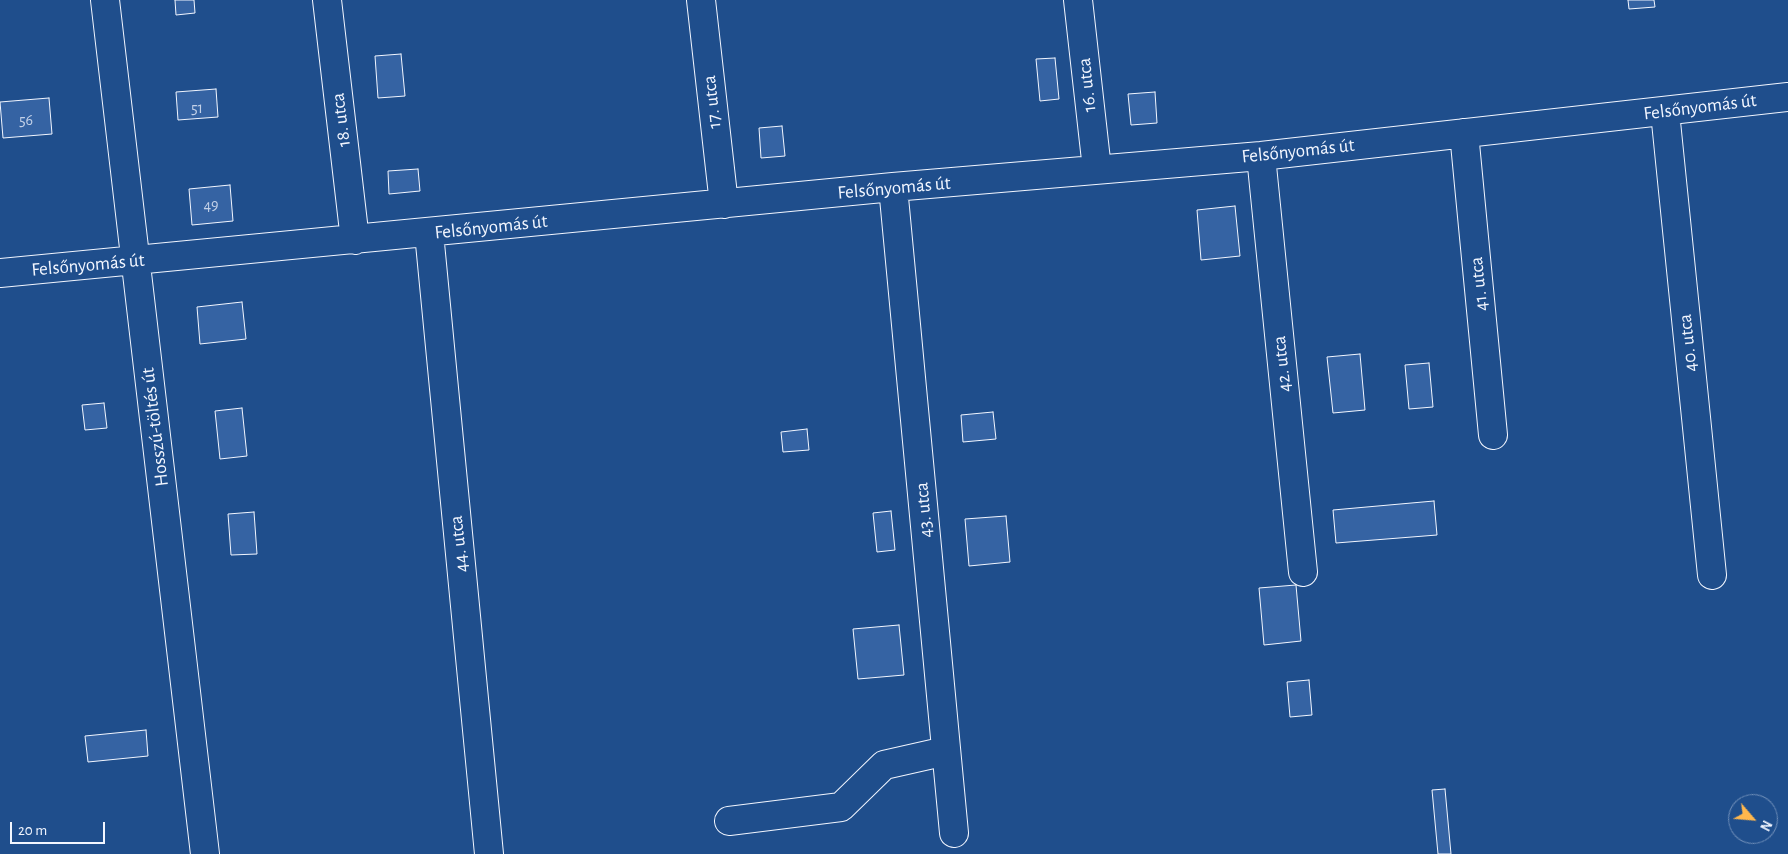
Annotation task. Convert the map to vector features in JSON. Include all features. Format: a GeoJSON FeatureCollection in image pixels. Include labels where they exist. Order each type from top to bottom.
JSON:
{"type":"FeatureCollection","features":[{"type":"Feature","properties":{"kind":"street","name":"Hosszú-töltés út"},"geometry":{"type":"LineString","coordinates":[[105,0],[205,854]]}},
{"type":"Feature","properties":{"kind":"street","name":"18. utca"},"geometry":{"type":"LineString","coordinates":[[327,0],[355,240]]}},
{"type":"Feature","properties":{"kind":"street","name":"17. utca"},"geometry":{"type":"LineString","coordinates":[[701,0],[724,204]]}},
{"type":"Feature","properties":{"kind":"street","name":"16. utca"},"geometry":{"type":"LineString","coordinates":[[1078,0],[1097,169]]}},
{"type":"Feature","properties":{"kind":"street","name":"Felsőnyomás út"},"geometry":{"type":"LineString","coordinates":[[0,273],[893,187],[1261,156],[1788,97]]}},
{"type":"Feature","properties":{"kind":"street","name":"40. utca"},"geometry":{"type":"LineString","coordinates":[[1665,112],[1712,575]]}},
{"type":"Feature","properties":{"kind":"street","name":"41. utca"},"geometry":{"type":"LineString","coordinates":[[1464,133],[1493,435]]}},
{"type":"Feature","properties":{"kind":"street","name":"42. utca"},"geometry":{"type":"LineString","coordinates":[[1261,156],[1303,572]]}},
{"type":"Feature","properties":{"kind":"street","name":"43. utca"},"geometry":{"type":"LineString","coordinates":[[893,187],[954,833]]}},
{"type":"Feature","properties":{"kind":"street","name":"44. utca"},"geometry":{"type":"LineString","coordinates":[[429,233],[489,854]]}},
{"type":"Feature","properties":{"kind":"street"},"geometry":{"type":"LineString","coordinates":[[729,821],[841,807],[884,765],[946,751]]}},
{"type":"Feature","properties":{"kind":"building"},"geometry":{"type":"Polygon","coordinates":[[[175,0],[194,0],[195,13],[176,15],[175,0]]]}},
{"type":"Feature","properties":{"kind":"building"},"geometry":{"type":"Polygon","coordinates":[[[1628,0],[1654,0],[1655,7],[1629,9],[1628,0]]]}},
{"type":"Feature","properties":{"kind":"building"},"geometry":{"type":"Polygon","coordinates":[[[401,54],[405,96],[378,98],[375,56],[401,54]]]}},
{"type":"Feature","properties":{"kind":"building"},"geometry":{"type":"Polygon","coordinates":[[[1055,58],[1059,99],[1040,101],[1036,59],[1055,58]]]}},
{"type":"Feature","properties":{"kind":"building"},"geometry":{"type":"Polygon","coordinates":[[[216,89],[218,117],[178,120],[176,92],[216,89]]]}},
{"type":"Feature","properties":{"kind":"building"},"geometry":{"type":"Polygon","coordinates":[[[1155,92],[1157,123],[1131,125],[1128,94],[1155,92]]]}},
{"type":"Feature","properties":{"kind":"building"},"geometry":{"type":"Polygon","coordinates":[[[49,98],[52,134],[3,138],[0,102],[49,98]]]}},
{"type":"Feature","properties":{"kind":"building"},"geometry":{"type":"Polygon","coordinates":[[[782,126],[785,156],[761,158],[759,128],[782,126]]]}},
{"type":"Feature","properties":{"kind":"building"},"geometry":{"type":"Polygon","coordinates":[[[418,169],[420,191],[389,194],[388,171],[418,169]]]}},
{"type":"Feature","properties":{"kind":"building"},"geometry":{"type":"Polygon","coordinates":[[[230,185],[233,221],[192,225],[189,189],[230,185]]]}},
{"type":"Feature","properties":{"kind":"building"},"geometry":{"type":"Polygon","coordinates":[[[1235,206],[1240,256],[1201,260],[1197,210],[1235,206]]]}},
{"type":"Feature","properties":{"kind":"building"},"geometry":{"type":"Polygon","coordinates":[[[242,302],[246,339],[200,344],[197,307],[242,302]]]}},
{"type":"Feature","properties":{"kind":"building"},"geometry":{"type":"Polygon","coordinates":[[[1360,354],[1365,410],[1333,413],[1327,357],[1360,354]]]}},
{"type":"Feature","properties":{"kind":"building"},"geometry":{"type":"Polygon","coordinates":[[[1429,363],[1433,407],[1409,409],[1405,365],[1429,363]]]}},
{"type":"Feature","properties":{"kind":"building"},"geometry":{"type":"Polygon","coordinates":[[[104,403],[107,428],[85,430],[82,405],[104,403]]]}},
{"type":"Feature","properties":{"kind":"building"},"geometry":{"type":"Polygon","coordinates":[[[242,408],[247,456],[220,459],[215,411],[242,408]]]}},
{"type":"Feature","properties":{"kind":"building"},"geometry":{"type":"Polygon","coordinates":[[[993,412],[996,439],[963,442],[961,415],[993,412]]]}},
{"type":"Feature","properties":{"kind":"building"},"geometry":{"type":"Polygon","coordinates":[[[807,429],[809,450],[783,452],[781,432],[807,429]]]}},
{"type":"Feature","properties":{"kind":"building"},"geometry":{"type":"Polygon","coordinates":[[[1434,501],[1437,535],[1336,543],[1333,510],[1434,501]]]}},
{"type":"Feature","properties":{"kind":"building"},"geometry":{"type":"Polygon","coordinates":[[[891,511],[895,550],[877,552],[873,513],[891,511]]]}},
{"type":"Feature","properties":{"kind":"building"},"geometry":{"type":"Polygon","coordinates":[[[254,512],[257,554],[231,555],[228,514],[254,512]]]}},
{"type":"Feature","properties":{"kind":"building"},"geometry":{"type":"Polygon","coordinates":[[[1006,516],[1010,562],[969,566],[965,519],[1006,516]]]}},
{"type":"Feature","properties":{"kind":"building"},"geometry":{"type":"Polygon","coordinates":[[[1296,585],[1301,641],[1264,645],[1259,588],[1296,585]]]}},
{"type":"Feature","properties":{"kind":"building"},"geometry":{"type":"Polygon","coordinates":[[[899,625],[904,675],[858,679],[853,629],[899,625]]]}},
{"type":"Feature","properties":{"kind":"building"},"geometry":{"type":"Polygon","coordinates":[[[1309,680],[1312,715],[1290,717],[1287,682],[1309,680]]]}},
{"type":"Feature","properties":{"kind":"building"},"geometry":{"type":"Polygon","coordinates":[[[146,730],[148,756],[88,762],[85,736],[146,730]]]}},
{"type":"Feature","properties":{"kind":"building"},"geometry":{"type":"Polygon","coordinates":[[[1445,789],[1451,854],[1438,854],[1432,790],[1445,789]]]}}]}
